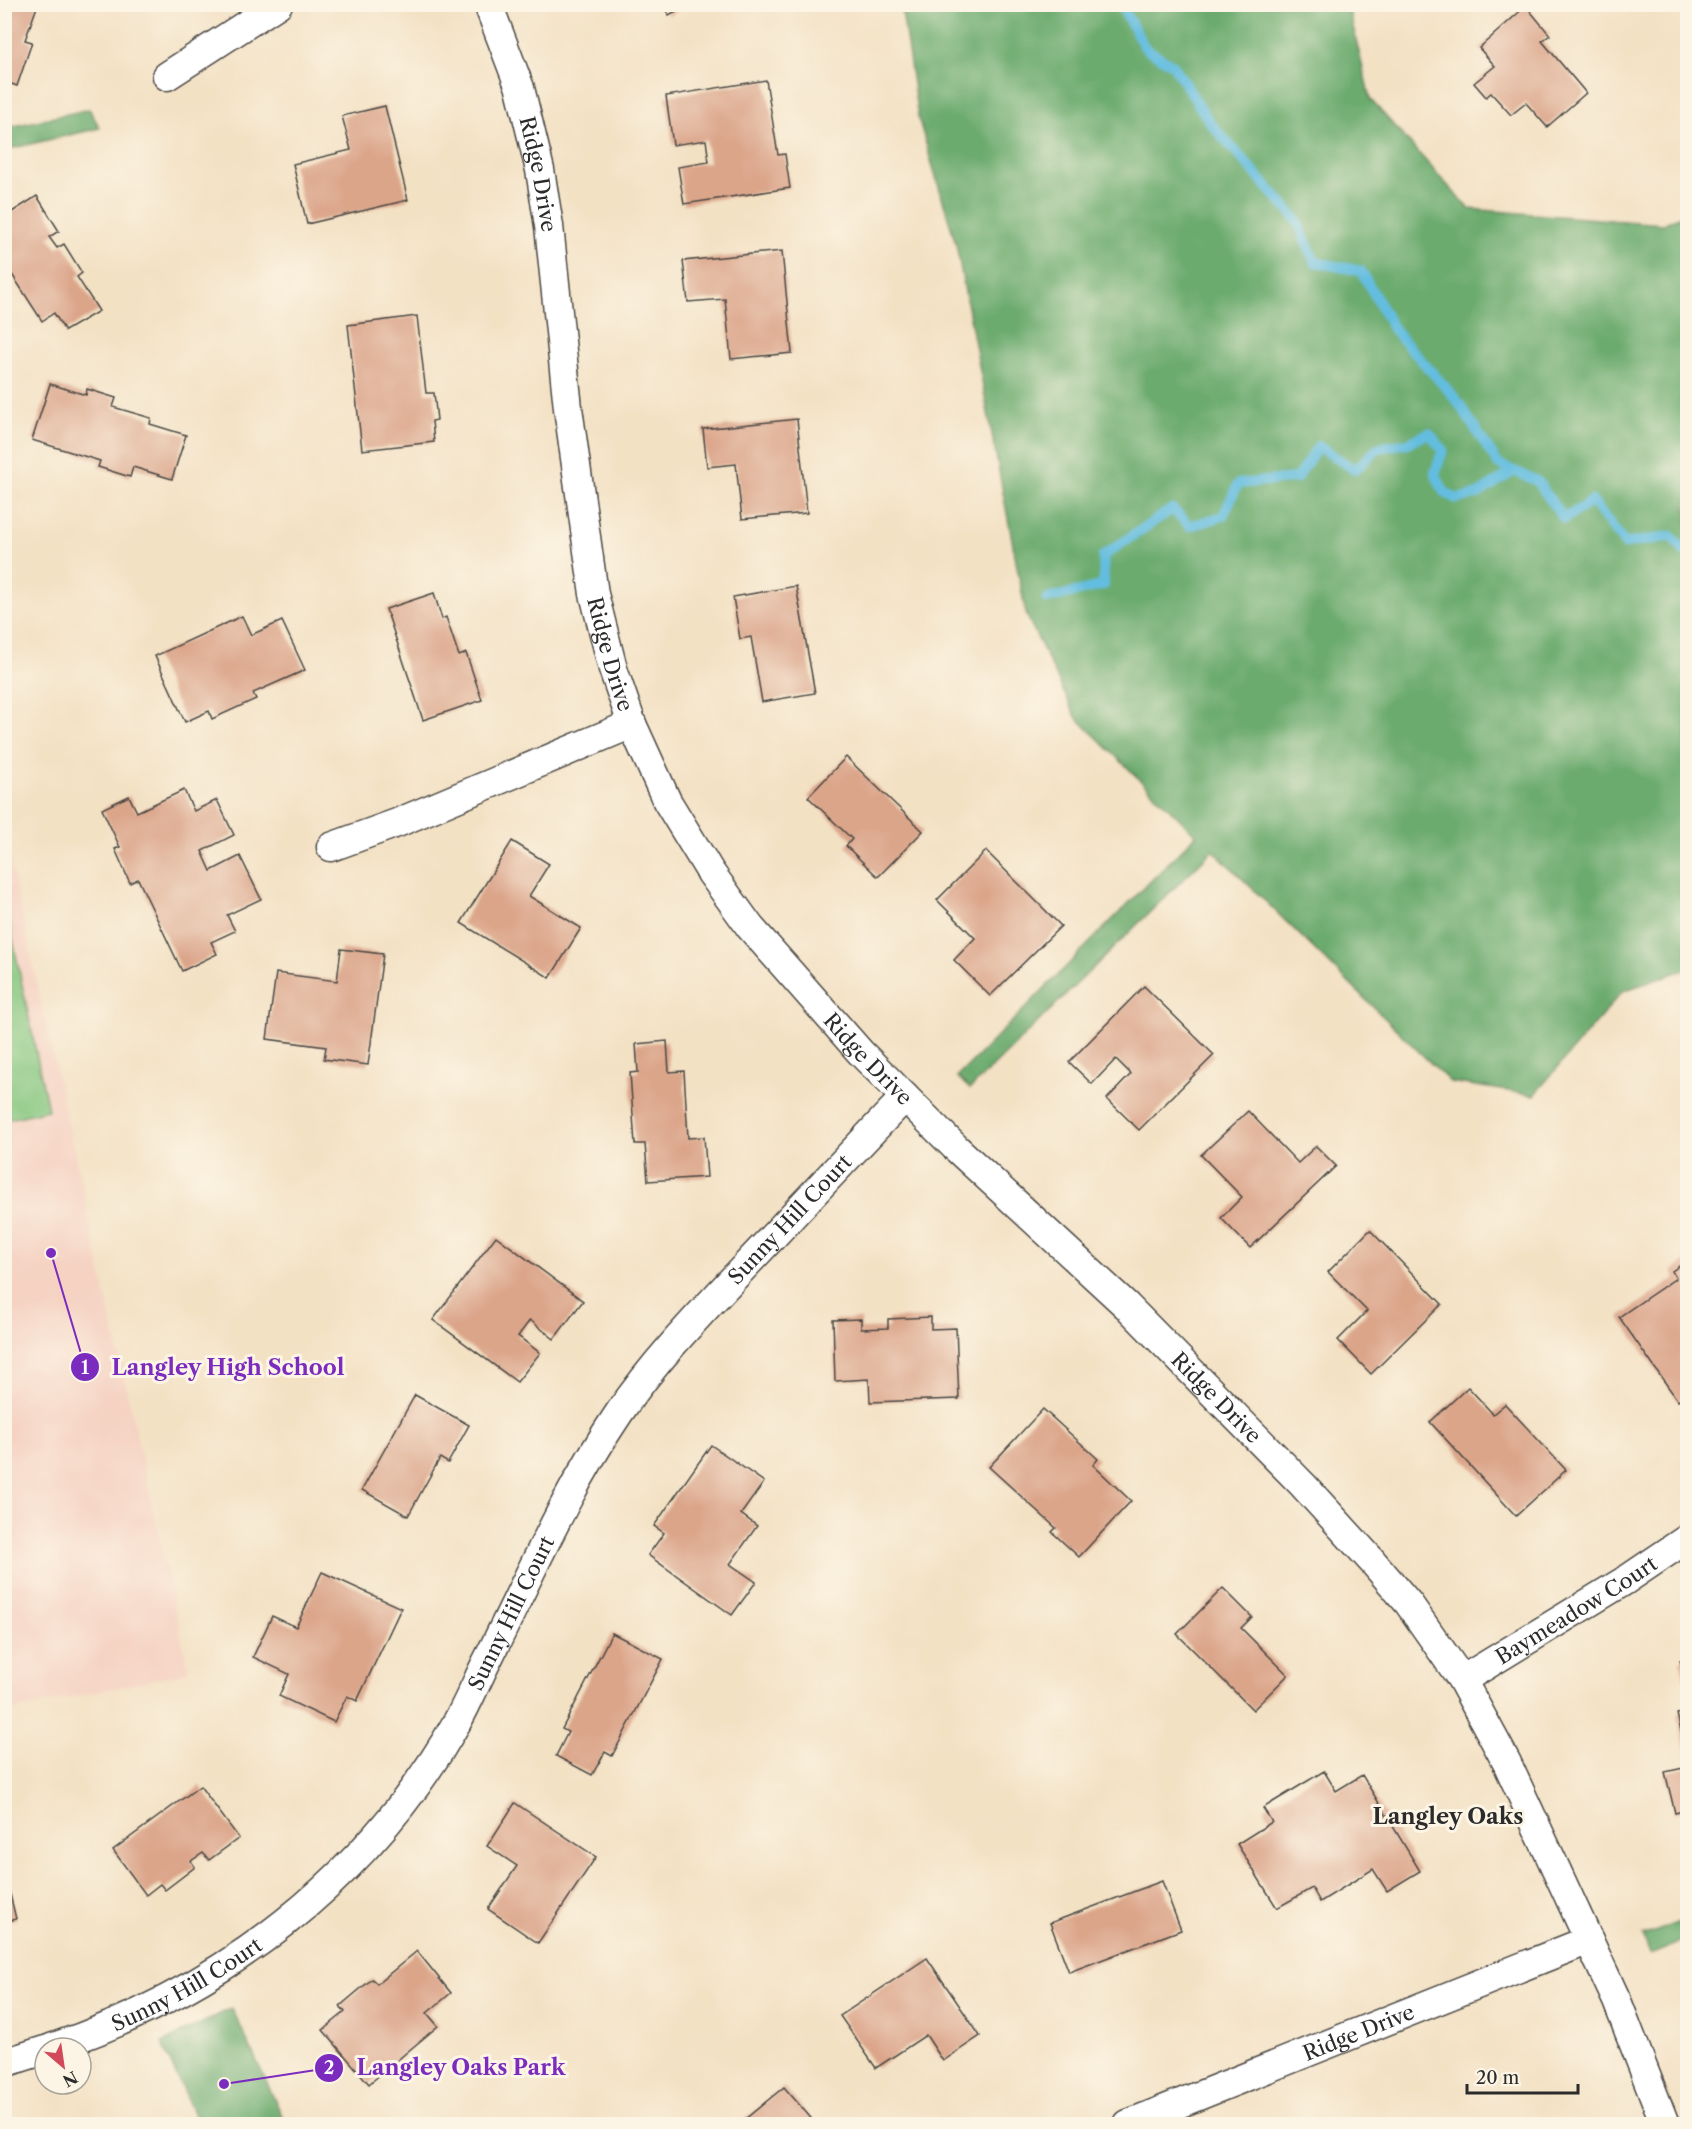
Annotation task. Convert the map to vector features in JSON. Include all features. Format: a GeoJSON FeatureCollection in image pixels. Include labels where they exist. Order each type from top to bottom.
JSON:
{"type":"FeatureCollection","features":[{"type":"Feature","properties":{"kind":"street"},"geometry":{"type":"LineString","coordinates":[[166,76],[278,4]]}},
{"type":"Feature","properties":{"kind":"street","name":"Ridge Drive"},"geometry":{"type":"LineString","coordinates":[[488,4],[520,88],[540,170],[549,226],[568,408],[594,594],[613,669],[632,724],[667,801],[711,873],[750,927],[861,1053],[956,1148],[1127,1306],[1303,1485],[1409,1604],[1462,1680],[1507,1763],[1617,2001],[1665,2124]]}},
{"type":"Feature","properties":{"kind":"street"},"geometry":{"type":"LineString","coordinates":[[331,847],[397,823],[632,724]]}},
{"type":"Feature","properties":{"kind":"street","name":"Sunny Hill Court"},"geometry":{"type":"LineString","coordinates":[[87,2036],[165,2001],[231,1963],[296,1915],[354,1860],[410,1794],[457,1722],[574,1485],[620,1412],[675,1340],[905,1096]]}},
{"type":"Feature","properties":{"kind":"street","name":"Baymeadow Court"},"geometry":{"type":"LineString","coordinates":[[1462,1680],[1626,1580],[1688,1538]]}},
{"type":"Feature","properties":{"kind":"street","name":"Ridge Drive"},"geometry":{"type":"LineString","coordinates":[[1128,2124],[1589,1940]]}},
{"type":"Feature","properties":{"kind":"street"},"geometry":{"type":"LineString","coordinates":[[4,2063],[33,2054]]}},
{"type":"Feature","properties":{"kind":"path"},"geometry":{"type":"LineString","coordinates":[[4,1460],[8,1479]]}},
{"type":"Feature","properties":{"kind":"shaded area"},"geometry":{"type":"Polygon","coordinates":[[[4,833],[189,1672],[5,1712],[4,1712],[4,833]]]}},
{"type":"Feature","properties":{"kind":"green space"},"geometry":{"type":"Polygon","coordinates":[[[901,5],[1348,5],[1370,99],[1469,209],[1663,224],[1687,213],[1687,969],[1623,991],[1534,1095],[1450,1082],[1213,850],[970,1089],[957,1077],[1196,835],[1076,717],[1026,614],[956,244],[918,117],[901,5]]]}},
{"type":"Feature","properties":{"kind":"green space"},"geometry":{"type":"Polygon","coordinates":[[[89,109],[100,128],[5,150],[5,128],[89,109]]]}},
{"type":"Feature","properties":{"kind":"green space"},"geometry":{"type":"Polygon","coordinates":[[[4,897],[48,1110],[5,1120],[4,1120],[4,897]]]}},
{"type":"Feature","properties":{"kind":"green space"},"geometry":{"type":"Polygon","coordinates":[[[1687,1919],[1687,1939],[1650,1954],[1643,1936],[1687,1919]]]}},
{"type":"Feature","properties":{"kind":"green space"},"geometry":{"type":"Polygon","coordinates":[[[232,2008],[286,2124],[198,2124],[162,2043],[232,2008]]]}},
{"type":"Feature","properties":{"kind":"building"},"geometry":{"type":"Polygon","coordinates":[[[4,4],[38,4],[25,40],[32,42],[17,86],[9,83],[5,97],[4,4]]]}},
{"type":"Feature","properties":{"kind":"building"},"geometry":{"type":"Polygon","coordinates":[[[663,4],[689,4],[669,15],[663,4]]]}},
{"type":"Feature","properties":{"kind":"building"},"geometry":{"type":"Polygon","coordinates":[[[1526,6],[1550,35],[1542,41],[1586,93],[1547,127],[1526,103],[1511,115],[1491,93],[1486,97],[1474,83],[1495,66],[1479,48],[1526,6]]]}},
{"type":"Feature","properties":{"kind":"building"},"geometry":{"type":"Polygon","coordinates":[[[766,80],[778,155],[785,154],[790,188],[684,204],[678,167],[709,162],[706,140],[673,145],[666,96],[766,80]]]}},
{"type":"Feature","properties":{"kind":"building"},"geometry":{"type":"Polygon","coordinates":[[[385,106],[408,200],[307,224],[293,164],[351,150],[342,116],[385,106]]]}},
{"type":"Feature","properties":{"kind":"building"},"geometry":{"type":"Polygon","coordinates":[[[37,196],[59,231],[49,237],[57,248],[64,244],[82,273],[77,277],[99,311],[65,331],[54,313],[42,321],[4,262],[4,217],[37,196]]]}},
{"type":"Feature","properties":{"kind":"building"},"geometry":{"type":"Polygon","coordinates":[[[782,251],[792,353],[731,359],[725,299],[688,302],[683,261],[782,251]]]}},
{"type":"Feature","properties":{"kind":"building"},"geometry":{"type":"Polygon","coordinates":[[[417,316],[426,393],[434,393],[437,420],[432,421],[434,442],[362,450],[348,325],[417,316]]]}},
{"type":"Feature","properties":{"kind":"building"},"geometry":{"type":"Polygon","coordinates":[[[50,384],[86,395],[87,389],[116,398],[113,407],[151,418],[150,424],[186,435],[172,479],[133,467],[130,477],[98,467],[100,461],[32,440],[50,384]]]}},
{"type":"Feature","properties":{"kind":"building"},"geometry":{"type":"Polygon","coordinates":[[[797,419],[807,513],[742,519],[736,464],[707,467],[703,429],[797,419]]]}},
{"type":"Feature","properties":{"kind":"building"},"geometry":{"type":"Polygon","coordinates":[[[796,586],[815,693],[762,702],[751,637],[740,639],[733,597],[796,586]]]}},
{"type":"Feature","properties":{"kind":"building"},"geometry":{"type":"Polygon","coordinates":[[[434,593],[442,619],[446,617],[459,656],[466,653],[482,700],[423,720],[386,609],[434,593]]]}},
{"type":"Feature","properties":{"kind":"building"},"geometry":{"type":"Polygon","coordinates":[[[242,616],[251,635],[282,621],[305,670],[253,693],[256,699],[212,719],[209,711],[185,722],[155,656],[242,616]]]}},
{"type":"Feature","properties":{"kind":"building"},"geometry":{"type":"Polygon","coordinates":[[[846,757],[923,831],[878,877],[846,846],[852,839],[808,797],[846,757]]]}},
{"type":"Feature","properties":{"kind":"building"},"geometry":{"type":"Polygon","coordinates":[[[184,790],[194,811],[217,800],[234,835],[202,851],[211,871],[240,856],[261,899],[227,915],[235,931],[211,942],[217,954],[182,971],[138,879],[130,883],[115,849],[120,847],[102,809],[129,796],[137,812],[184,790]]]}},
{"type":"Feature","properties":{"kind":"building"},"geometry":{"type":"Polygon","coordinates":[[[512,841],[549,864],[529,896],[581,928],[550,978],[461,923],[512,841]]]}},
{"type":"Feature","properties":{"kind":"building"},"geometry":{"type":"Polygon","coordinates":[[[986,851],[1061,926],[990,996],[954,960],[975,938],[937,900],[986,851]]]}},
{"type":"Feature","properties":{"kind":"building"},"geometry":{"type":"Polygon","coordinates":[[[341,949],[383,954],[368,1065],[324,1059],[326,1047],[267,1039],[276,973],[337,981],[341,949]]]}},
{"type":"Feature","properties":{"kind":"building"},"geometry":{"type":"Polygon","coordinates":[[[1144,986],[1214,1055],[1139,1130],[1107,1099],[1131,1074],[1116,1059],[1092,1084],[1069,1062],[1144,986]]]}},
{"type":"Feature","properties":{"kind":"building"},"geometry":{"type":"Polygon","coordinates":[[[667,1041],[669,1072],[684,1071],[688,1138],[704,1137],[707,1177],[648,1181],[645,1144],[635,1144],[630,1073],[638,1072],[636,1044],[667,1041]]]}},
{"type":"Feature","properties":{"kind":"building"},"geometry":{"type":"Polygon","coordinates":[[[1248,1111],[1298,1163],[1316,1146],[1336,1166],[1250,1248],[1221,1218],[1242,1197],[1201,1155],[1248,1111]]]}},
{"type":"Feature","properties":{"kind":"building"},"geometry":{"type":"Polygon","coordinates":[[[1370,1230],[1442,1304],[1371,1374],[1338,1340],[1367,1311],[1328,1272],[1370,1230]]]}},
{"type":"Feature","properties":{"kind":"building"},"geometry":{"type":"Polygon","coordinates":[[[496,1236],[583,1301],[554,1339],[530,1320],[518,1336],[540,1353],[517,1382],[433,1320],[496,1236]]]}},
{"type":"Feature","properties":{"kind":"building"},"geometry":{"type":"Polygon","coordinates":[[[1688,1260],[1688,1395],[1678,1401],[1619,1317],[1676,1278],[1672,1271],[1688,1260]]]}},
{"type":"Feature","properties":{"kind":"building"},"geometry":{"type":"Polygon","coordinates":[[[931,1317],[931,1329],[956,1328],[959,1399],[870,1402],[869,1379],[835,1381],[833,1320],[861,1319],[861,1329],[888,1328],[888,1319],[931,1317]]]}},
{"type":"Feature","properties":{"kind":"building"},"geometry":{"type":"Polygon","coordinates":[[[1468,1387],[1493,1414],[1505,1404],[1566,1470],[1516,1516],[1430,1422],[1468,1387]]]}},
{"type":"Feature","properties":{"kind":"building"},"geometry":{"type":"Polygon","coordinates":[[[415,1395],[469,1425],[448,1463],[440,1458],[408,1516],[362,1490],[415,1395]]]}},
{"type":"Feature","properties":{"kind":"building"},"geometry":{"type":"Polygon","coordinates":[[[1043,1409],[1098,1459],[1093,1465],[1131,1501],[1079,1557],[1052,1532],[1056,1528],[989,1467],[1043,1409]]]}},
{"type":"Feature","properties":{"kind":"building"},"geometry":{"type":"Polygon","coordinates":[[[711,1445],[764,1482],[741,1514],[757,1526],[730,1564],[756,1582],[732,1615],[648,1555],[664,1533],[654,1526],[711,1445]]]}},
{"type":"Feature","properties":{"kind":"building"},"geometry":{"type":"Polygon","coordinates":[[[322,1572],[401,1608],[357,1701],[347,1696],[334,1722],[279,1696],[289,1674],[253,1657],[272,1616],[296,1627],[322,1572]]]}},
{"type":"Feature","properties":{"kind":"building"},"geometry":{"type":"Polygon","coordinates":[[[1223,1588],[1252,1617],[1241,1628],[1288,1675],[1253,1710],[1177,1634],[1223,1588]]]}},
{"type":"Feature","properties":{"kind":"building"},"geometry":{"type":"Polygon","coordinates":[[[612,1633],[663,1659],[612,1756],[605,1752],[592,1775],[556,1756],[568,1732],[562,1729],[612,1633]]]}},
{"type":"Feature","properties":{"kind":"building"},"geometry":{"type":"Polygon","coordinates":[[[1688,1658],[1688,1688],[1687,1688],[1680,1660],[1688,1658]]]}},
{"type":"Feature","properties":{"kind":"building"},"geometry":{"type":"Polygon","coordinates":[[[1688,1711],[1688,1756],[1687,1756],[1677,1714],[1688,1711]]]}},
{"type":"Feature","properties":{"kind":"building"},"geometry":{"type":"Polygon","coordinates":[[[1688,1767],[1688,1810],[1675,1813],[1665,1772],[1688,1767]]]}},
{"type":"Feature","properties":{"kind":"building"},"geometry":{"type":"Polygon","coordinates":[[[1324,1771],[1336,1791],[1362,1775],[1420,1871],[1387,1891],[1373,1869],[1320,1902],[1312,1888],[1277,1908],[1237,1844],[1272,1822],[1263,1808],[1324,1771]]]}},
{"type":"Feature","properties":{"kind":"building"},"geometry":{"type":"Polygon","coordinates":[[[200,1786],[239,1838],[209,1860],[203,1853],[191,1861],[195,1867],[165,1890],[160,1884],[146,1895],[113,1850],[200,1786]]]}},
{"type":"Feature","properties":{"kind":"building"},"geometry":{"type":"Polygon","coordinates":[[[515,1803],[596,1857],[538,1943],[488,1909],[517,1866],[487,1846],[515,1803]]]}},
{"type":"Feature","properties":{"kind":"building"},"geometry":{"type":"Polygon","coordinates":[[[4,1869],[16,1919],[4,1922],[4,1869]]]}},
{"type":"Feature","properties":{"kind":"building"},"geometry":{"type":"Polygon","coordinates":[[[1162,1881],[1181,1930],[1069,1972],[1050,1923],[1162,1881]]]}},
{"type":"Feature","properties":{"kind":"building"},"geometry":{"type":"Polygon","coordinates":[[[417,1951],[451,1993],[427,2013],[438,2026],[369,2084],[323,2030],[345,2012],[340,2006],[372,1979],[377,1984],[417,1951]]]}},
{"type":"Feature","properties":{"kind":"building"},"geometry":{"type":"Polygon","coordinates":[[[927,1958],[980,2036],[943,2061],[926,2035],[876,2068],[840,2016],[927,1958]]]}},
{"type":"Feature","properties":{"kind":"building"},"geometry":{"type":"Polygon","coordinates":[[[784,2087],[816,2124],[739,2124],[784,2087]]]}},
{"type":"Feature","properties":{"kind":"waterway"},"geometry":{"type":"LineString","coordinates":[[1120,4],[1145,48],[1173,65],[1211,124],[1296,219],[1315,262],[1361,271],[1394,330],[1456,399],[1498,464],[1537,481],[1564,519],[1592,501],[1625,544],[1671,536],[1688,555]]}},
{"type":"Feature","properties":{"kind":"waterway"},"geometry":{"type":"LineString","coordinates":[[1047,599],[1104,585],[1103,556],[1172,509],[1190,526],[1223,516],[1238,484],[1297,478],[1318,446],[1355,470],[1378,448],[1408,443],[1429,433],[1443,450],[1435,473],[1444,492],[1457,499],[1478,494],[1514,471]]}},
{"type":"Feature","properties":{"kind":"place","name":"Langley High School"},"geometry":{"type":"Point","coordinates":[51,1253]}},
{"type":"Feature","properties":{"kind":"place","name":"Langley Oaks Park"},"geometry":{"type":"Point","coordinates":[224,2084]}},
{"type":"Feature","properties":{"kind":"district","name":"Langley Oaks"},"geometry":{"type":"Point","coordinates":[1448,1816]}}]}
